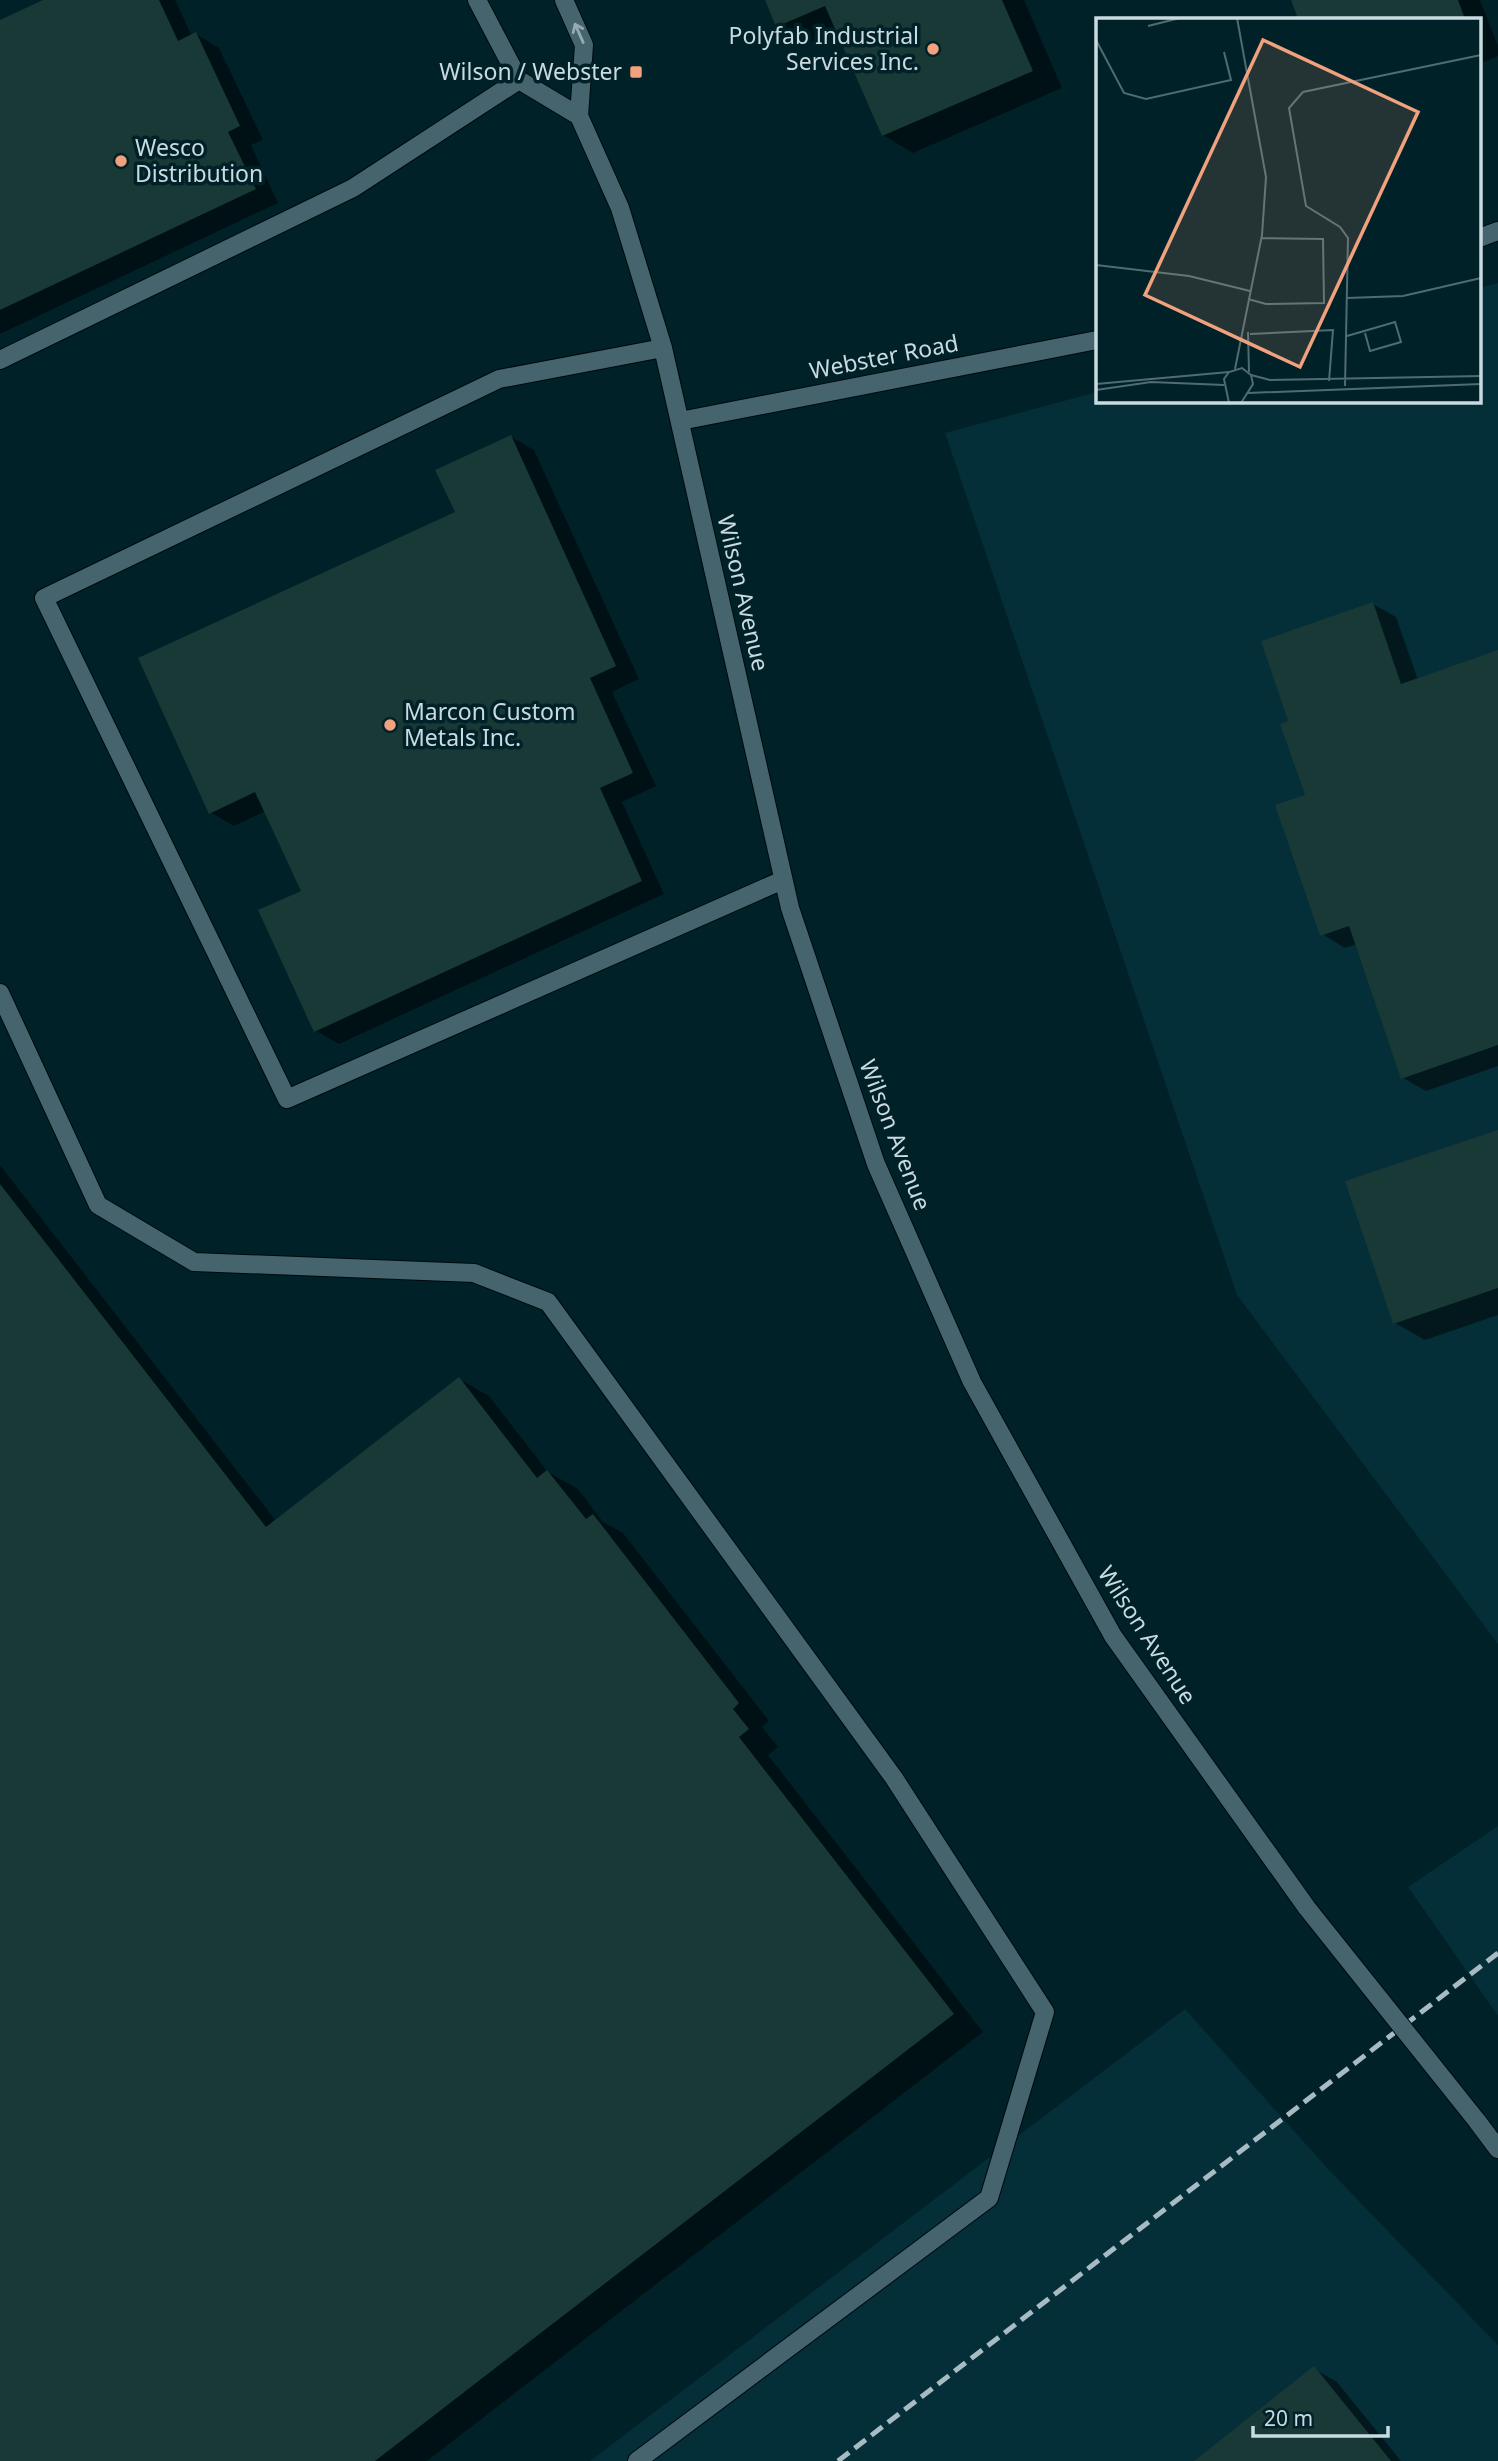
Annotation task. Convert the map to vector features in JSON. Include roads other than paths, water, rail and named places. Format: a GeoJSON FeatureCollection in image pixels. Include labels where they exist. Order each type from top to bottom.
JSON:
{"type":"FeatureCollection","features":[{"type":"Feature","properties":{"kind":"street"},"geometry":{"type":"LineString","coordinates":[[477,0],[519,80],[579,116]]}},
{"type":"Feature","properties":{"kind":"street","name":"Wilson Avenue"},"geometry":{"type":"LineString","coordinates":[[564,0],[584,45],[579,116],[620,208],[663,348],[790,908],[876,1164],[972,1382],[1113,1636],[1307,1908],[1498,2150]]}},
{"type":"Feature","properties":{"kind":"street"},"geometry":{"type":"LineString","coordinates":[[0,360],[353,188],[519,80]]}},
{"type":"Feature","properties":{"kind":"street"},"geometry":{"type":"LineString","coordinates":[[1480,238],[1498,231]]}},
{"type":"Feature","properties":{"kind":"street","name":"Webster Road"},"geometry":{"type":"LineString","coordinates":[[680,421],[1096,340]]}},
{"type":"Feature","properties":{"kind":"street"},"geometry":{"type":"LineString","coordinates":[[663,348],[499,379],[44,598],[287,1100],[783,880]]}},
{"type":"Feature","properties":{"kind":"street"},"geometry":{"type":"LineString","coordinates":[[0,993],[98,1205],[194,1262],[474,1273],[548,1303],[894,1778],[1045,2012],[989,2198],[637,2461]]}},
{"type":"Feature","properties":{"kind":"railway"},"geometry":{"type":"LineString","coordinates":[[838,2461],[1498,1953]]}},
{"type":"Feature","properties":{"kind":"place","name":"Polyfab Industrial Services Inc."},"geometry":{"type":"Point","coordinates":[933,49]}},
{"type":"Feature","properties":{"kind":"place","name":"Wilson / Webster"},"geometry":{"type":"Point","coordinates":[636,72]}},
{"type":"Feature","properties":{"kind":"place","name":"Wesco Distribution"},"geometry":{"type":"Point","coordinates":[121,161]}},
{"type":"Feature","properties":{"kind":"place","name":"Marcon Custom Metals Inc."},"geometry":{"type":"Point","coordinates":[390,725]}}]}
